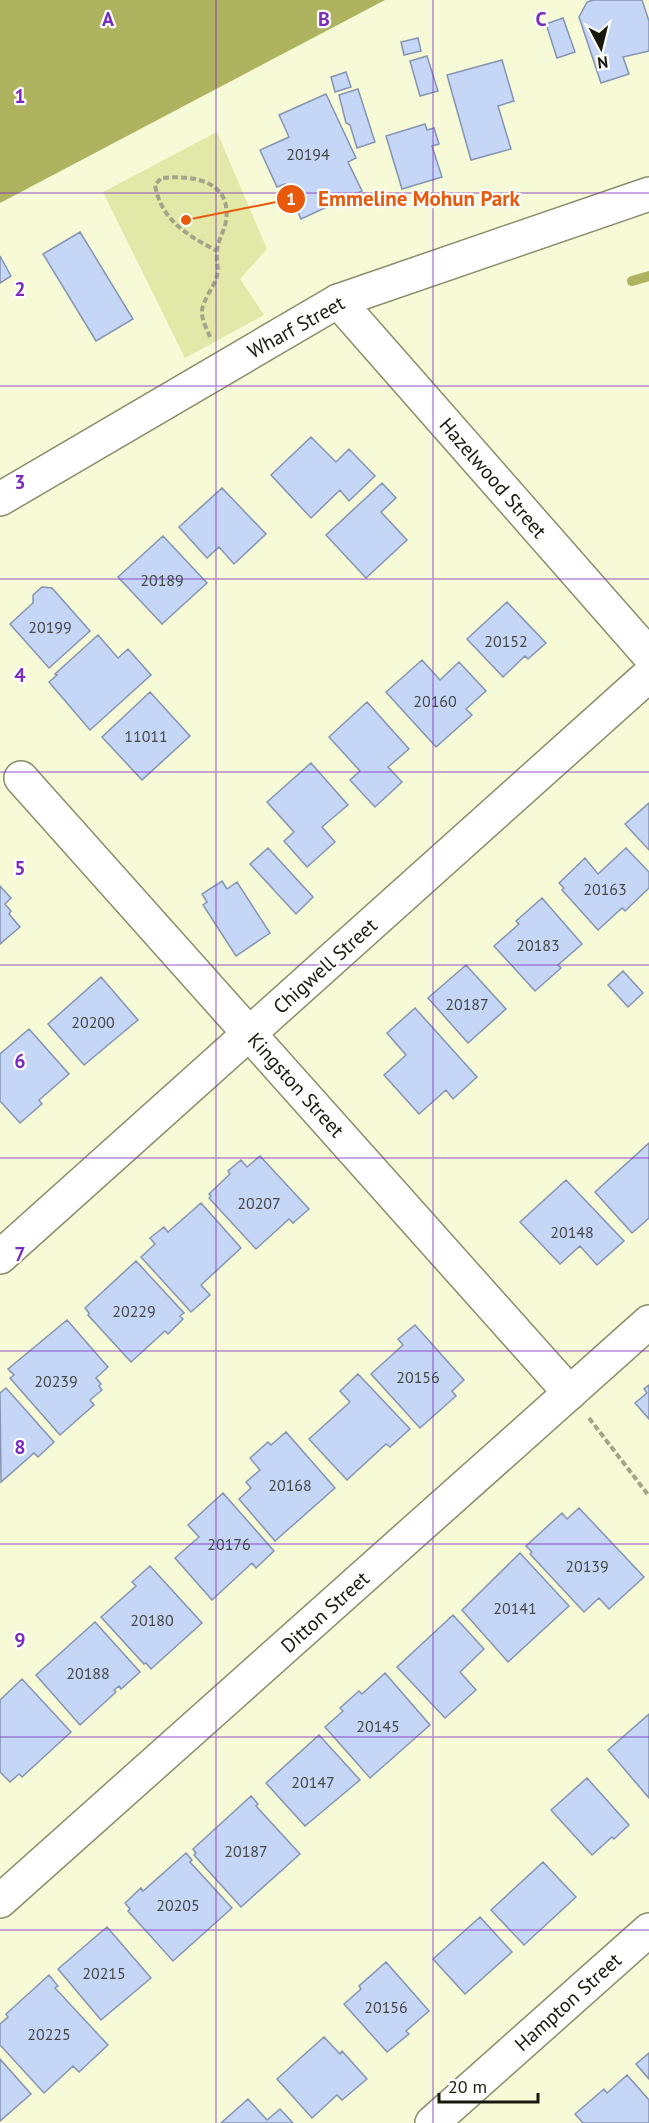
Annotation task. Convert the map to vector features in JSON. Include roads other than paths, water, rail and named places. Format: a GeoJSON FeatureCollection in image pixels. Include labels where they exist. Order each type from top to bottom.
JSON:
{"type":"FeatureCollection","features":[{"type":"Feature","properties":{"kind":"street","name":"Wharf Street"},"geometry":{"type":"LineString","coordinates":[[0,499],[338,301],[649,194]]}},
{"type":"Feature","properties":{"kind":"street","name":"Hazelwood Street"},"geometry":{"type":"LineString","coordinates":[[338,301],[649,655]]}},
{"type":"Feature","properties":{"kind":"street","name":"Chigwell Street"},"geometry":{"type":"LineString","coordinates":[[0,1257],[649,675]]}},
{"type":"Feature","properties":{"kind":"street","name":"Kingston Street"},"geometry":{"type":"LineString","coordinates":[[21,778],[570,1393]]}},
{"type":"Feature","properties":{"kind":"street","name":"Ditton Street"},"geometry":{"type":"LineString","coordinates":[[0,1901],[649,1322]]}},
{"type":"Feature","properties":{"kind":"street","name":"Hampton Street"},"geometry":{"type":"LineString","coordinates":[[432,2123],[649,1930]]}},
{"type":"Feature","properties":{"kind":"waterway"},"geometry":{"type":"LineString","coordinates":[[632,281],[649,276]]}},
{"type":"Feature","properties":{"kind":"place","name":"Emmeline Mohun Park"},"geometry":{"type":"Point","coordinates":[186,220]}}]}
